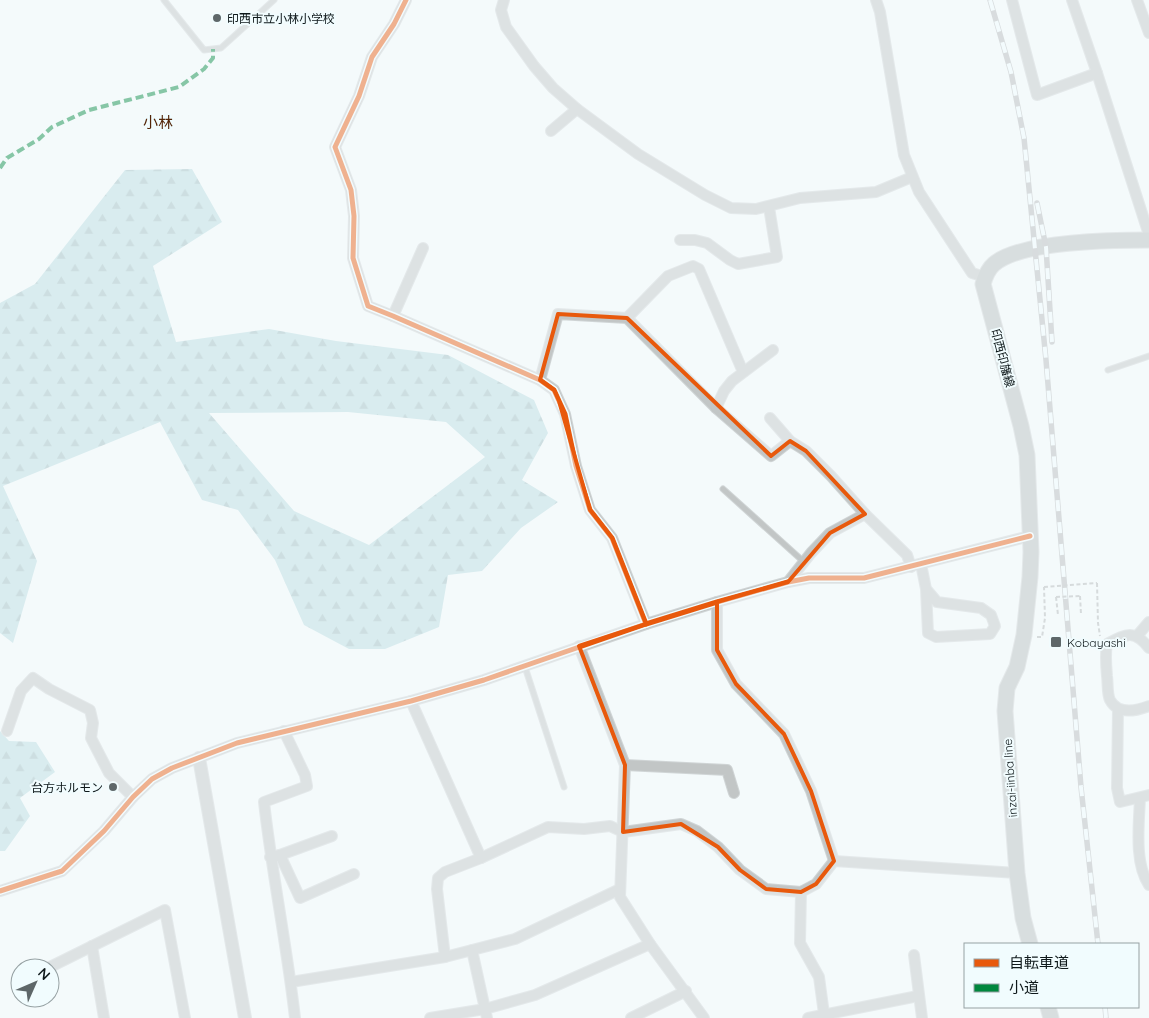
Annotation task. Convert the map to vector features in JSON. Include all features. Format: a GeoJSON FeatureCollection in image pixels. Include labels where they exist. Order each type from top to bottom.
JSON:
{"type":"FeatureCollection","features":[{"type":"Feature","properties":{"kind":"main road"},"geometry":{"type":"LineString","coordinates":[[986,277],[993,265],[1006,256],[1036,247],[1118,240],[1149,240]]}},
{"type":"Feature","properties":{"kind":"main road","name":"印西印旛線"},"geometry":{"type":"LineString","coordinates":[[986,277],[983,284],[985,294],[1025,441],[1030,536],[1030,577],[1024,635],[1017,667],[1007,688],[1006,699],[1017,873]]}},
{"type":"Feature","properties":{"kind":"main road"},"geometry":{"type":"LineString","coordinates":[[1017,873],[1023,918],[1030,943]]}},
{"type":"Feature","properties":{"kind":"street"},"geometry":{"type":"LineString","coordinates":[[406,0],[394,24],[372,57],[358,96],[335,147],[351,190],[354,216],[353,258],[362,291],[368,306],[540,380],[554,390],[565,414],[576,466],[590,510],[612,538],[646,624]]}},
{"type":"Feature","properties":{"kind":"street"},"geometry":{"type":"LineString","coordinates":[[504,0],[501,10],[506,27],[534,66],[553,88],[577,109],[638,154],[731,208],[769,207],[800,198],[876,192],[912,177]]}},
{"type":"Feature","properties":{"kind":"street"},"geometry":{"type":"LineString","coordinates":[[876,0],[880,12],[904,155],[912,177],[919,192],[972,273],[986,277]]}},
{"type":"Feature","properties":{"kind":"street"},"geometry":{"type":"LineString","coordinates":[[1012,0],[1037,95],[1097,73]]}},
{"type":"Feature","properties":{"kind":"street"},"geometry":{"type":"LineString","coordinates":[[1072,0],[1149,235]]}},
{"type":"Feature","properties":{"kind":"street"},"geometry":{"type":"LineString","coordinates":[[1137,0],[1149,33]]}},
{"type":"Feature","properties":{"kind":"street"},"geometry":{"type":"LineString","coordinates":[[551,131],[577,109]]}},
{"type":"Feature","properties":{"kind":"street"},"geometry":{"type":"LineString","coordinates":[[680,240],[694,240],[707,243],[738,264],[777,257],[769,207]]}},
{"type":"Feature","properties":{"kind":"street"},"geometry":{"type":"LineString","coordinates":[[393,316],[423,248]]}},
{"type":"Feature","properties":{"kind":"street"},"geometry":{"type":"LineString","coordinates":[[627,318],[668,276],[693,266],[699,269],[744,372]]}},
{"type":"Feature","properties":{"kind":"street"},"geometry":{"type":"LineString","coordinates":[[540,380],[558,314],[627,318],[716,408],[770,456],[790,441]]}},
{"type":"Feature","properties":{"kind":"street"},"geometry":{"type":"LineString","coordinates":[[716,408],[728,386],[773,350]]}},
{"type":"Feature","properties":{"kind":"street"},"geometry":{"type":"LineString","coordinates":[[770,418],[790,441],[806,451],[865,514],[907,555],[916,565],[926,589],[937,602],[982,608],[991,615],[995,626],[990,634],[936,637],[928,633],[926,589]]}},
{"type":"Feature","properties":{"kind":"street"},"geometry":{"type":"LineString","coordinates":[[788,582],[830,533],[865,514]]}},
{"type":"Feature","properties":{"kind":"street"},"geometry":{"type":"LineString","coordinates":[[0,890],[62,871],[104,831],[133,797],[152,779],[172,768],[237,743],[411,701],[525,667],[579,646],[646,624],[788,582],[809,578],[864,578],[1030,536]]}},
{"type":"Feature","properties":{"kind":"street"},"geometry":{"type":"LineString","coordinates":[[718,602],[717,650],[736,684],[784,734],[811,791],[834,861]]}},
{"type":"Feature","properties":{"kind":"street"},"geometry":{"type":"LineString","coordinates":[[1137,636],[1149,622]]}},
{"type":"Feature","properties":{"kind":"street"},"geometry":{"type":"LineString","coordinates":[[1149,648],[1143,640],[1132,634],[1122,636],[1108,644],[1105,652],[1109,699],[1118,708],[1127,711],[1139,710],[1149,706]]}},
{"type":"Feature","properties":{"kind":"street"},"geometry":{"type":"LineString","coordinates":[[579,646],[625,765],[620,897],[650,944],[704,1018]]}},
{"type":"Feature","properties":{"kind":"street"},"geometry":{"type":"LineString","coordinates":[[8,731],[21,691],[33,678],[49,689],[90,710],[93,722],[91,738],[109,774],[133,797]]}},
{"type":"Feature","properties":{"kind":"street"},"geometry":{"type":"LineString","coordinates":[[411,701],[481,858]]}},
{"type":"Feature","properties":{"kind":"street"},"geometry":{"type":"LineString","coordinates":[[1118,708],[1116,788],[1120,802],[1144,796],[1138,837],[1145,879],[1149,885]]}},
{"type":"Feature","properties":{"kind":"street"},"geometry":{"type":"LineString","coordinates":[[284,731],[306,775],[307,786],[264,802],[270,857],[291,982],[294,1018]]}},
{"type":"Feature","properties":{"kind":"street"},"geometry":{"type":"LineString","coordinates":[[199,758],[245,1018]]}},
{"type":"Feature","properties":{"kind":"street"},"geometry":{"type":"LineString","coordinates":[[625,765],[726,770],[734,793]]}},
{"type":"Feature","properties":{"kind":"street"},"geometry":{"type":"LineString","coordinates":[[445,957],[437,889],[438,878],[445,872],[481,858],[548,827],[584,829],[610,826],[623,832],[681,824],[704,836],[718,847],[740,870],[766,889],[801,892],[816,884],[834,861]]}},
{"type":"Feature","properties":{"kind":"street"},"geometry":{"type":"LineString","coordinates":[[1138,837],[1149,833]]}},
{"type":"Feature","properties":{"kind":"street"},"geometry":{"type":"LineString","coordinates":[[270,857],[332,836]]}},
{"type":"Feature","properties":{"kind":"street"},"geometry":{"type":"LineString","coordinates":[[280,855],[300,898],[354,874]]}},
{"type":"Feature","properties":{"kind":"street"},"geometry":{"type":"LineString","coordinates":[[834,861],[1017,873]]}},
{"type":"Feature","properties":{"kind":"street"},"geometry":{"type":"LineString","coordinates":[[291,982],[445,957],[514,939],[620,889]]}},
{"type":"Feature","properties":{"kind":"street"},"geometry":{"type":"LineString","coordinates":[[801,892],[800,943],[820,977],[824,1014]]}},
{"type":"Feature","properties":{"kind":"street"},"geometry":{"type":"LineString","coordinates":[[60,962],[165,910],[185,1018]]}},
{"type":"Feature","properties":{"kind":"street"},"geometry":{"type":"LineString","coordinates":[[430,1018],[486,1014],[582,975],[650,944]]}},
{"type":"Feature","properties":{"kind":"street"},"geometry":{"type":"LineString","coordinates":[[92,946],[104,1018]]}},
{"type":"Feature","properties":{"kind":"street"},"geometry":{"type":"LineString","coordinates":[[472,950],[486,1014]]}},
{"type":"Feature","properties":{"kind":"street"},"geometry":{"type":"LineString","coordinates":[[914,955],[922,1018]]}},
{"type":"Feature","properties":{"kind":"street"},"geometry":{"type":"LineString","coordinates":[[631,1018],[686,991]]}},
{"type":"Feature","properties":{"kind":"street"},"geometry":{"type":"LineString","coordinates":[[808,1018],[918,996]]}},
{"type":"Feature","properties":{"kind":"lane"},"geometry":{"type":"LineString","coordinates":[[164,0],[204,50],[221,48],[274,0]]}},
{"type":"Feature","properties":{"kind":"lane"},"geometry":{"type":"LineString","coordinates":[[1108,370],[1149,356]]}},
{"type":"Feature","properties":{"kind":"lane"},"geometry":{"type":"LineString","coordinates":[[723,490],[804,562]]}},
{"type":"Feature","properties":{"kind":"lane"},"geometry":{"type":"LineString","coordinates":[[525,667],[564,787]]}},
{"type":"Feature","properties":{"kind":"path"},"geometry":{"type":"LineString","coordinates":[[1034,636],[1042,637],[1045,618],[1044,587],[1097,583],[1098,623]]}},
{"type":"Feature","properties":{"kind":"path"},"geometry":{"type":"LineString","coordinates":[[1058,615],[1056,597],[1080,596],[1081,614]]}},
{"type":"Feature","properties":{"kind":"highlighted area"},"geometry":{"type":"Polygon","coordinates":[[[558,314],[627,318],[771,456],[790,441],[806,451],[865,514],[830,533],[788,582],[717,602],[717,650],[736,684],[784,734],[811,791],[834,861],[816,884],[801,892],[766,889],[740,870],[718,847],[681,824],[623,832],[625,765],[579,646],[646,624],[612,538],[590,510],[559,401],[554,390],[540,380],[558,314]]]}},
{"type":"Feature","properties":{"kind":"green space"},"geometry":{"type":"Polygon","coordinates":[[[192,169],[222,222],[153,266],[176,342],[269,329],[336,341],[448,355],[534,400],[548,433],[522,480],[558,502],[521,528],[482,571],[448,575],[439,627],[385,649],[349,649],[304,625],[275,560],[238,510],[202,500],[160,422],[3,486],[37,561],[13,643],[0,633],[0,303],[35,284],[125,170],[192,169]],[[348,412],[209,413],[294,511],[369,545],[485,457],[446,422],[348,412]]]}},
{"type":"Feature","properties":{"kind":"green space"},"geometry":{"type":"Polygon","coordinates":[[[0,731],[9,741],[36,742],[55,772],[20,798],[30,816],[5,851],[0,851],[0,731]]]}},
{"type":"Feature","properties":{"kind":"railway"},"geometry":{"type":"LineString","coordinates":[[990,0],[1011,72],[1024,138],[1046,360],[1081,787],[1098,943]]}},
{"type":"Feature","properties":{"kind":"railway"},"geometry":{"type":"LineString","coordinates":[[1037,203],[1046,247],[1052,342]]}},
{"type":"Feature","properties":{"kind":"railway"},"geometry":{"type":"LineString","coordinates":[[1105,1008],[1106,1018]]}},
{"type":"Feature","properties":{"kind":"marked path"},"geometry":{"type":"LineString","coordinates":[[0,168],[7,158],[39,139],[52,127],[89,110],[179,87],[204,69],[213,58],[213,49]]}},
{"type":"Feature","properties":{"kind":"cycle path"},"geometry":{"type":"LineString","coordinates":[[406,0],[394,24],[372,57],[359,96],[335,147],[351,190],[354,216],[353,258],[368,306],[540,380],[554,390],[565,414],[576,466],[590,510],[612,538],[646,624]]}},
{"type":"Feature","properties":{"kind":"cycle path"},"geometry":{"type":"LineString","coordinates":[[0,891],[62,871],[104,831],[133,797],[152,779],[172,768],[237,743],[411,701],[484,680],[646,624],[788,582],[809,578],[864,578],[1030,536]]}},
{"type":"Feature","properties":{"kind":"place","name":"印西市立小林小学校"},"geometry":{"type":"Point","coordinates":[217,18]}},
{"type":"Feature","properties":{"kind":"place","name":"Kobayashi"},"geometry":{"type":"Point","coordinates":[1056,642]}},
{"type":"Feature","properties":{"kind":"place","name":"台方ホルモン"},"geometry":{"type":"Point","coordinates":[113,787]}},
{"type":"Feature","properties":{"kind":"district","name":"小林"},"geometry":{"type":"Point","coordinates":[158,122]}}]}
